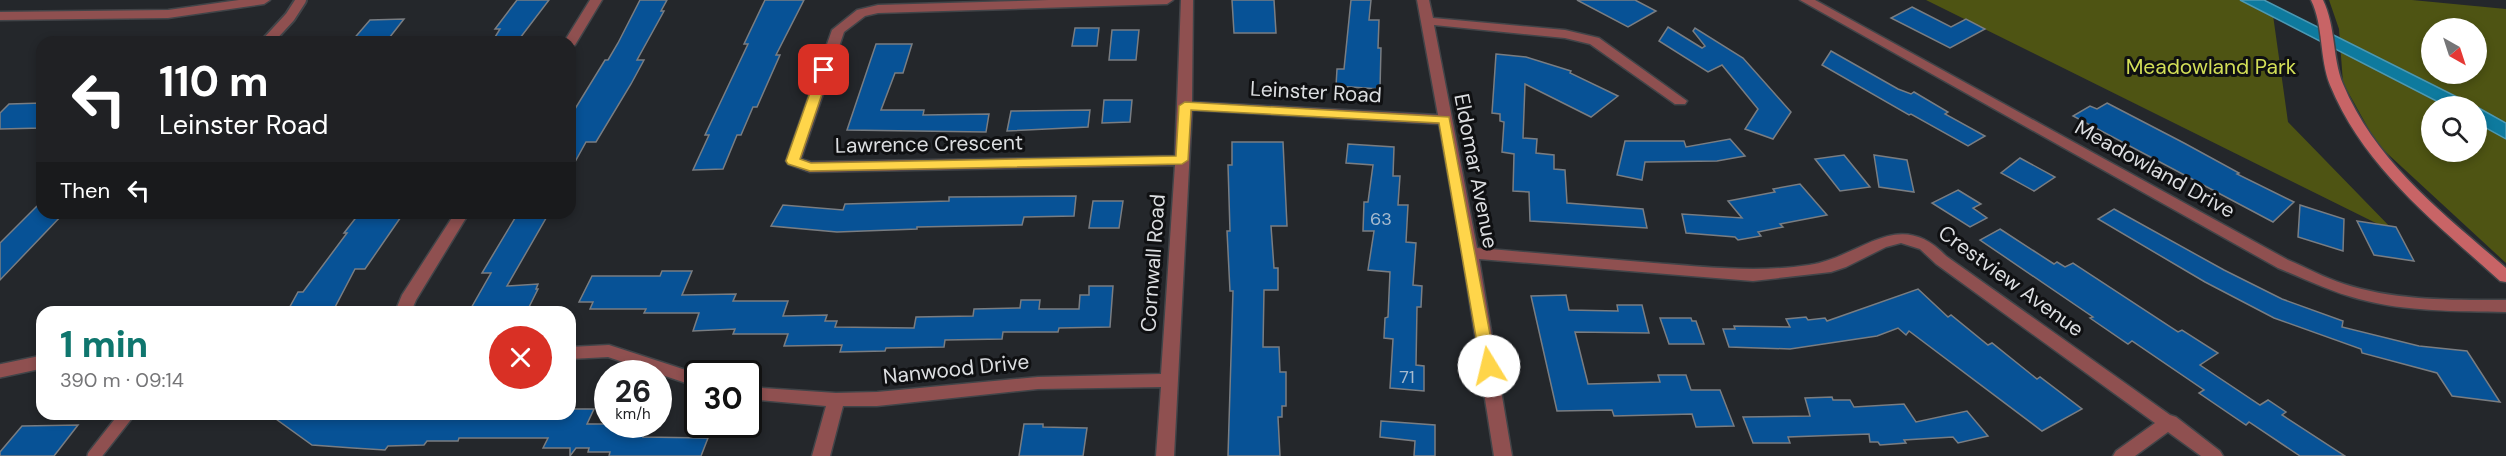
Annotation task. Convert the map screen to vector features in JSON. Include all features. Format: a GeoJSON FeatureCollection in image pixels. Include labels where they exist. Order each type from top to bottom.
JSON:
{"type":"FeatureCollection","features":[{"type":"Feature","properties":{"kind":"street"},"geometry":{"type":"LineString","coordinates":[[0,15],[168,14],[264,0]]}},
{"type":"Feature","properties":{"kind":"street"},"geometry":{"type":"LineString","coordinates":[[574,36],[596,0]]}},
{"type":"Feature","properties":{"kind":"street","name":"Lawrence Crescent"},"geometry":{"type":"LineString","coordinates":[[1167,0],[878,9],[861,13],[838,30],[793,161],[810,167],[1182,160]]}},
{"type":"Feature","properties":{"kind":"street","name":"Cornwall Road"},"geometry":{"type":"LineString","coordinates":[[1165,456],[1185,106],[1187,0]]}},
{"type":"Feature","properties":{"kind":"street","name":"Eldomar Avenue"},"geometry":{"type":"LineString","coordinates":[[1423,0],[1470,253],[1503,456]]}},
{"type":"Feature","properties":{"kind":"street","name":"Meadowland Drive"},"geometry":{"type":"LineString","coordinates":[[1806,0],[2283,264],[2339,288],[2377,297],[2429,305],[2506,306]]}},
{"type":"Feature","properties":{"kind":"street"},"geometry":{"type":"LineString","coordinates":[[2317,0],[2327,19],[2329,59],[2346,105],[2380,159],[2431,211],[2506,277]]}},
{"type":"Feature","properties":{"kind":"street"},"geometry":{"type":"LineString","coordinates":[[1426,21],[1565,34],[1594,41],[1680,101]]}},
{"type":"Feature","properties":{"kind":"street","name":"Leinster Road"},"geometry":{"type":"LineString","coordinates":[[1185,106],[1444,120]]}},
{"type":"Feature","properties":{"kind":"street"},"geometry":{"type":"LineString","coordinates":[[405,306],[458,219]]}},
{"type":"Feature","properties":{"kind":"street","name":"Crestview Avenue"},"geometry":{"type":"LineString","coordinates":[[1470,253],[1753,276],[1799,272],[1840,263],[1882,240],[1901,239],[1923,244],[1941,260],[2170,422],[2214,456]]}},
{"type":"Feature","properties":{"kind":"street"},"geometry":{"type":"LineString","coordinates":[[576,353],[609,351],[684,376]]}},
{"type":"Feature","properties":{"kind":"street","name":"Nanwood Drive"},"geometry":{"type":"LineString","coordinates":[[762,394],[836,400],[877,399],[1038,383],[1168,380]]}},
{"type":"Feature","properties":{"kind":"street"},"geometry":{"type":"LineString","coordinates":[[821,456],[836,400]]}},
{"type":"Feature","properties":{"kind":"street"},"geometry":{"type":"LineString","coordinates":[[2122,456],[2170,422]]}},
{"type":"Feature","properties":{"kind":"lane"},"geometry":{"type":"LineString","coordinates":[[273,36],[290,17],[301,0]]}},
{"type":"Feature","properties":{"kind":"lane"},"geometry":{"type":"LineString","coordinates":[[0,371],[36,363]]}},
{"type":"Feature","properties":{"kind":"lane"},"geometry":{"type":"LineString","coordinates":[[94,456],[122,420]]}},
{"type":"Feature","properties":{"kind":"green space","name":"Meadowland Park"},"geometry":{"type":"Polygon","coordinates":[[[1926,0],[2260,0],[2272,8],[2288,122],[2396,233],[1926,0]]]}},
{"type":"Feature","properties":{"kind":"green space"},"geometry":{"type":"Polygon","coordinates":[[[2329,0],[2412,0],[2506,9],[2506,263],[2377,144],[2343,83],[2339,29],[2329,0]]]}},
{"type":"Feature","properties":{"kind":"water"},"geometry":{"type":"Polygon","coordinates":[[[2240,0],[2264,0],[2421,79],[2421,84],[2431,84],[2455,96],[2427,96],[2240,0]]]}},
{"type":"Feature","properties":{"kind":"water"},"geometry":{"type":"Polygon","coordinates":[[[2487,113],[2506,123],[2506,139],[2487,129],[2487,113]]]}},
{"type":"Feature","properties":{"kind":"building"},"geometry":{"type":"Polygon","coordinates":[[[517,0],[549,0],[522,36],[496,36],[500,29],[495,29],[517,0]]]}},
{"type":"Feature","properties":{"kind":"building"},"geometry":{"type":"Polygon","coordinates":[[[640,0],[667,0],[661,11],[664,11],[637,60],[644,60],[631,84],[596,142],[586,142],[576,160],[576,107],[618,43],[640,0]]]}},
{"type":"Feature","properties":{"kind":"building"},"geometry":{"type":"Polygon","coordinates":[[[765,0],[804,0],[776,55],[780,55],[757,107],[753,107],[741,135],[737,135],[723,169],[693,170],[709,135],[705,135],[748,44],[744,44],[765,0]]]}},
{"type":"Feature","properties":{"kind":"building"},"geometry":{"type":"Polygon","coordinates":[[[1232,0],[1274,0],[1276,33],[1234,33],[1232,0]]]}},
{"type":"Feature","properties":{"kind":"building"},"geometry":{"type":"Polygon","coordinates":[[[1351,0],[1371,0],[1369,20],[1379,20],[1380,89],[1336,86],[1337,69],[1344,69],[1351,0]]]}},
{"type":"Feature","properties":{"kind":"building"},"geometry":{"type":"Polygon","coordinates":[[[1577,0],[1635,0],[1656,11],[1628,27],[1577,0]]]}},
{"type":"Feature","properties":{"kind":"building"},"geometry":{"type":"Polygon","coordinates":[[[1912,7],[1951,27],[1966,19],[1985,29],[1950,48],[1891,18],[1912,7]]]}},
{"type":"Feature","properties":{"kind":"building"},"geometry":{"type":"Polygon","coordinates":[[[404,19],[391,36],[356,36],[370,20],[404,19]]]}},
{"type":"Feature","properties":{"kind":"building"},"geometry":{"type":"Polygon","coordinates":[[[1668,27],[1702,48],[1705,46],[1693,31],[1695,28],[1743,58],[1791,112],[1773,139],[1745,129],[1758,109],[1722,65],[1708,72],[1659,41],[1668,27]]]}},
{"type":"Feature","properties":{"kind":"building"},"geometry":{"type":"Polygon","coordinates":[[[1075,28],[1099,28],[1097,46],[1072,46],[1075,28]]]}},
{"type":"Feature","properties":{"kind":"building"},"geometry":{"type":"Polygon","coordinates":[[[1112,30],[1139,30],[1136,60],[1109,60],[1112,30]]]}},
{"type":"Feature","properties":{"kind":"building"},"geometry":{"type":"Polygon","coordinates":[[[876,44],[912,44],[903,73],[895,73],[881,110],[924,110],[923,115],[989,114],[986,132],[847,130],[876,44]]]}},
{"type":"Feature","properties":{"kind":"building"},"geometry":{"type":"Polygon","coordinates":[[[1831,51],[1898,89],[1911,94],[1914,92],[1948,112],[1945,114],[1985,136],[1968,146],[1911,114],[1909,115],[1822,65],[1831,51]]]}},
{"type":"Feature","properties":{"kind":"building"},"geometry":{"type":"Polygon","coordinates":[[[1496,54],[1526,57],[1571,71],[1570,73],[1618,96],[1591,117],[1525,84],[1523,138],[1537,139],[1536,153],[1554,155],[1554,169],[1565,170],[1567,203],[1643,209],[1647,228],[1530,221],[1529,192],[1513,191],[1514,154],[1502,152],[1504,122],[1500,121],[1500,114],[1492,113],[1496,54]]]}},
{"type":"Feature","properties":{"kind":"building"},"geometry":{"type":"Polygon","coordinates":[[[1104,100],[1132,100],[1130,122],[1102,123],[1104,100]]]}},
{"type":"Feature","properties":{"kind":"building"},"geometry":{"type":"Polygon","coordinates":[[[36,103],[36,128],[0,129],[0,113],[9,104],[36,103]]]}},
{"type":"Feature","properties":{"kind":"building"},"geometry":{"type":"Polygon","coordinates":[[[2107,103],[2239,173],[2237,174],[2294,202],[2273,222],[2073,116],[2090,106],[2097,109],[2107,103]]]}},
{"type":"Feature","properties":{"kind":"building"},"geometry":{"type":"Polygon","coordinates":[[[1090,110],[1088,127],[1007,131],[1011,111],[1090,110]]]}},
{"type":"Feature","properties":{"kind":"building"},"geometry":{"type":"Polygon","coordinates":[[[1730,139],[1745,156],[1717,161],[1645,162],[1642,180],[1617,175],[1625,141],[1684,141],[1686,147],[1730,139]]]}},
{"type":"Feature","properties":{"kind":"building"},"geometry":{"type":"Polygon","coordinates":[[[1232,142],[1283,142],[1287,226],[1271,226],[1274,268],[1278,268],[1278,290],[1264,290],[1263,347],[1279,347],[1280,372],[1286,372],[1286,406],[1282,406],[1282,417],[1278,417],[1280,456],[1228,456],[1233,291],[1230,291],[1227,231],[1230,231],[1228,165],[1232,165],[1232,142]]]}},
{"type":"Feature","properties":{"kind":"building"},"geometry":{"type":"Polygon","coordinates":[[[1348,144],[1394,147],[1393,176],[1400,176],[1398,205],[1408,205],[1406,242],[1416,243],[1413,285],[1422,286],[1421,307],[1417,307],[1416,365],[1424,366],[1424,391],[1390,388],[1393,339],[1384,338],[1385,318],[1388,317],[1390,272],[1368,270],[1374,231],[1363,231],[1364,202],[1368,202],[1373,165],[1346,163],[1348,144]]]}},
{"type":"Feature","properties":{"kind":"building"},"geometry":{"type":"Polygon","coordinates":[[[1844,155],[1870,187],[1840,191],[1815,159],[1844,155]]]}},
{"type":"Feature","properties":{"kind":"building"},"geometry":{"type":"Polygon","coordinates":[[[1874,155],[1907,160],[1914,192],[1879,187],[1874,155]]]}},
{"type":"Feature","properties":{"kind":"building"},"geometry":{"type":"Polygon","coordinates":[[[2020,158],[2055,177],[2034,191],[2001,173],[2020,158]]]}},
{"type":"Feature","properties":{"kind":"building"},"geometry":{"type":"Polygon","coordinates":[[[1800,184],[1827,215],[1780,224],[1783,227],[1758,232],[1761,236],[1738,240],[1735,237],[1686,233],[1682,214],[1742,218],[1728,201],[1775,192],[1773,189],[1800,184]]]}},
{"type":"Feature","properties":{"kind":"building"},"geometry":{"type":"Polygon","coordinates":[[[1958,190],[1981,204],[1973,208],[1987,218],[1970,227],[1932,203],[1958,190]]]}},
{"type":"Feature","properties":{"kind":"building"},"geometry":{"type":"Polygon","coordinates":[[[1076,196],[1074,216],[1024,217],[1022,225],[917,227],[917,229],[837,232],[771,226],[783,205],[843,210],[845,204],[949,201],[949,197],[1076,196]]]}},
{"type":"Feature","properties":{"kind":"building"},"geometry":{"type":"Polygon","coordinates":[[[1093,201],[1123,201],[1119,228],[1089,228],[1093,201]]]}},
{"type":"Feature","properties":{"kind":"building"},"geometry":{"type":"Polygon","coordinates":[[[2300,205],[2344,219],[2343,251],[2298,237],[2300,205]]]}},
{"type":"Feature","properties":{"kind":"building"},"geometry":{"type":"Polygon","coordinates":[[[36,207],[36,219],[58,219],[0,280],[0,243],[36,207]]]}},
{"type":"Feature","properties":{"kind":"building"},"geometry":{"type":"Polygon","coordinates":[[[2114,209],[2224,270],[2282,299],[2343,321],[2342,327],[2419,346],[2467,351],[2500,402],[2452,396],[2437,373],[2362,353],[2361,349],[2274,318],[2205,282],[2098,219],[2114,209]]]}},
{"type":"Feature","properties":{"kind":"building"},"geometry":{"type":"Polygon","coordinates":[[[355,219],[400,219],[365,269],[355,269],[336,306],[290,306],[298,292],[303,292],[347,233],[344,233],[355,219]]]}},
{"type":"Feature","properties":{"kind":"building"},"geometry":{"type":"Polygon","coordinates":[[[514,219],[546,219],[507,286],[538,284],[536,289],[538,289],[530,306],[472,306],[491,273],[482,273],[514,219]]]}},
{"type":"Feature","properties":{"kind":"building"},"geometry":{"type":"Polygon","coordinates":[[[2357,221],[2396,227],[2414,261],[2374,255],[2357,221]]]}},
{"type":"Feature","properties":{"kind":"building"},"geometry":{"type":"Polygon","coordinates":[[[2000,229],[2054,264],[2057,262],[2065,267],[2073,263],[2178,332],[2182,330],[2218,353],[2200,365],[2260,405],[2268,400],[2286,412],[2282,415],[2345,456],[2300,456],[2249,422],[2246,425],[2199,393],[2204,390],[2132,341],[2128,344],[2090,318],[2093,317],[1980,240],[2000,229]]]}},
{"type":"Feature","properties":{"kind":"building"},"geometry":{"type":"Polygon","coordinates":[[[662,271],[692,271],[682,295],[736,294],[733,301],[788,301],[783,316],[827,315],[825,321],[837,321],[835,327],[914,328],[916,317],[973,316],[974,309],[1020,308],[1021,300],[1040,300],[1039,309],[1079,309],[1080,295],[1089,295],[1089,286],[1113,286],[1110,327],[1059,328],[1058,332],[1003,332],[1002,339],[945,340],[944,347],[840,352],[842,345],[784,346],[788,334],[733,334],[735,329],[693,331],[699,313],[644,313],[646,309],[590,309],[593,302],[579,302],[592,276],[660,276],[662,271]]]}},
{"type":"Feature","properties":{"kind":"building"},"geometry":{"type":"Polygon","coordinates":[[[1918,289],[1948,317],[1951,315],[1988,345],[1992,343],[2037,379],[2040,377],[2082,409],[2042,431],[1909,331],[1906,335],[1898,328],[1877,336],[1790,349],[1729,347],[1723,329],[1735,329],[1734,326],[1790,327],[1786,319],[1806,317],[1808,320],[1825,318],[1827,321],[1918,289]]]}},
{"type":"Feature","properties":{"kind":"building"},"geometry":{"type":"Polygon","coordinates":[[[1566,295],[1569,310],[1618,311],[1617,305],[1642,305],[1649,333],[1575,332],[1588,384],[1660,382],[1658,375],[1686,375],[1691,390],[1720,390],[1734,426],[1696,427],[1692,414],[1614,416],[1612,410],[1557,411],[1531,296],[1566,295]]]}},
{"type":"Feature","properties":{"kind":"building"},"geometry":{"type":"Polygon","coordinates":[[[1660,318],[1691,318],[1692,321],[1696,321],[1704,344],[1669,344],[1660,318]]]}},
{"type":"Feature","properties":{"kind":"building"},"geometry":{"type":"Polygon","coordinates":[[[1832,397],[1833,400],[1850,400],[1854,407],[1904,404],[1916,422],[1967,411],[1988,436],[1958,443],[1953,437],[1904,440],[1906,443],[1880,445],[1878,442],[1870,442],[1869,434],[1788,437],[1790,443],[1753,443],[1743,417],[1810,416],[1805,398],[1832,397]]]}},
{"type":"Feature","properties":{"kind":"building"},"geometry":{"type":"Polygon","coordinates":[[[576,409],[594,409],[587,424],[594,424],[594,438],[708,438],[701,456],[609,456],[610,452],[588,452],[589,448],[576,448],[570,456],[570,448],[543,448],[548,438],[459,438],[458,441],[427,441],[424,445],[388,446],[385,450],[312,445],[277,420],[576,420],[576,409]]]}},
{"type":"Feature","properties":{"kind":"building"},"geometry":{"type":"Polygon","coordinates":[[[1381,421],[1435,425],[1435,456],[1414,456],[1415,441],[1380,437],[1381,421]]]}},
{"type":"Feature","properties":{"kind":"building"},"geometry":{"type":"Polygon","coordinates":[[[1024,424],[1087,428],[1083,456],[1019,456],[1024,424]]]}},
{"type":"Feature","properties":{"kind":"building"},"geometry":{"type":"Polygon","coordinates":[[[78,425],[54,456],[0,456],[0,452],[22,426],[78,425]]]}},
{"type":"Feature","properties":{"kind":"route"},"geometry":{"type":"LineString","coordinates":[[824,70],[793,161],[810,167],[1182,160],[1185,106],[1444,120],[1489,366]]}}]}
